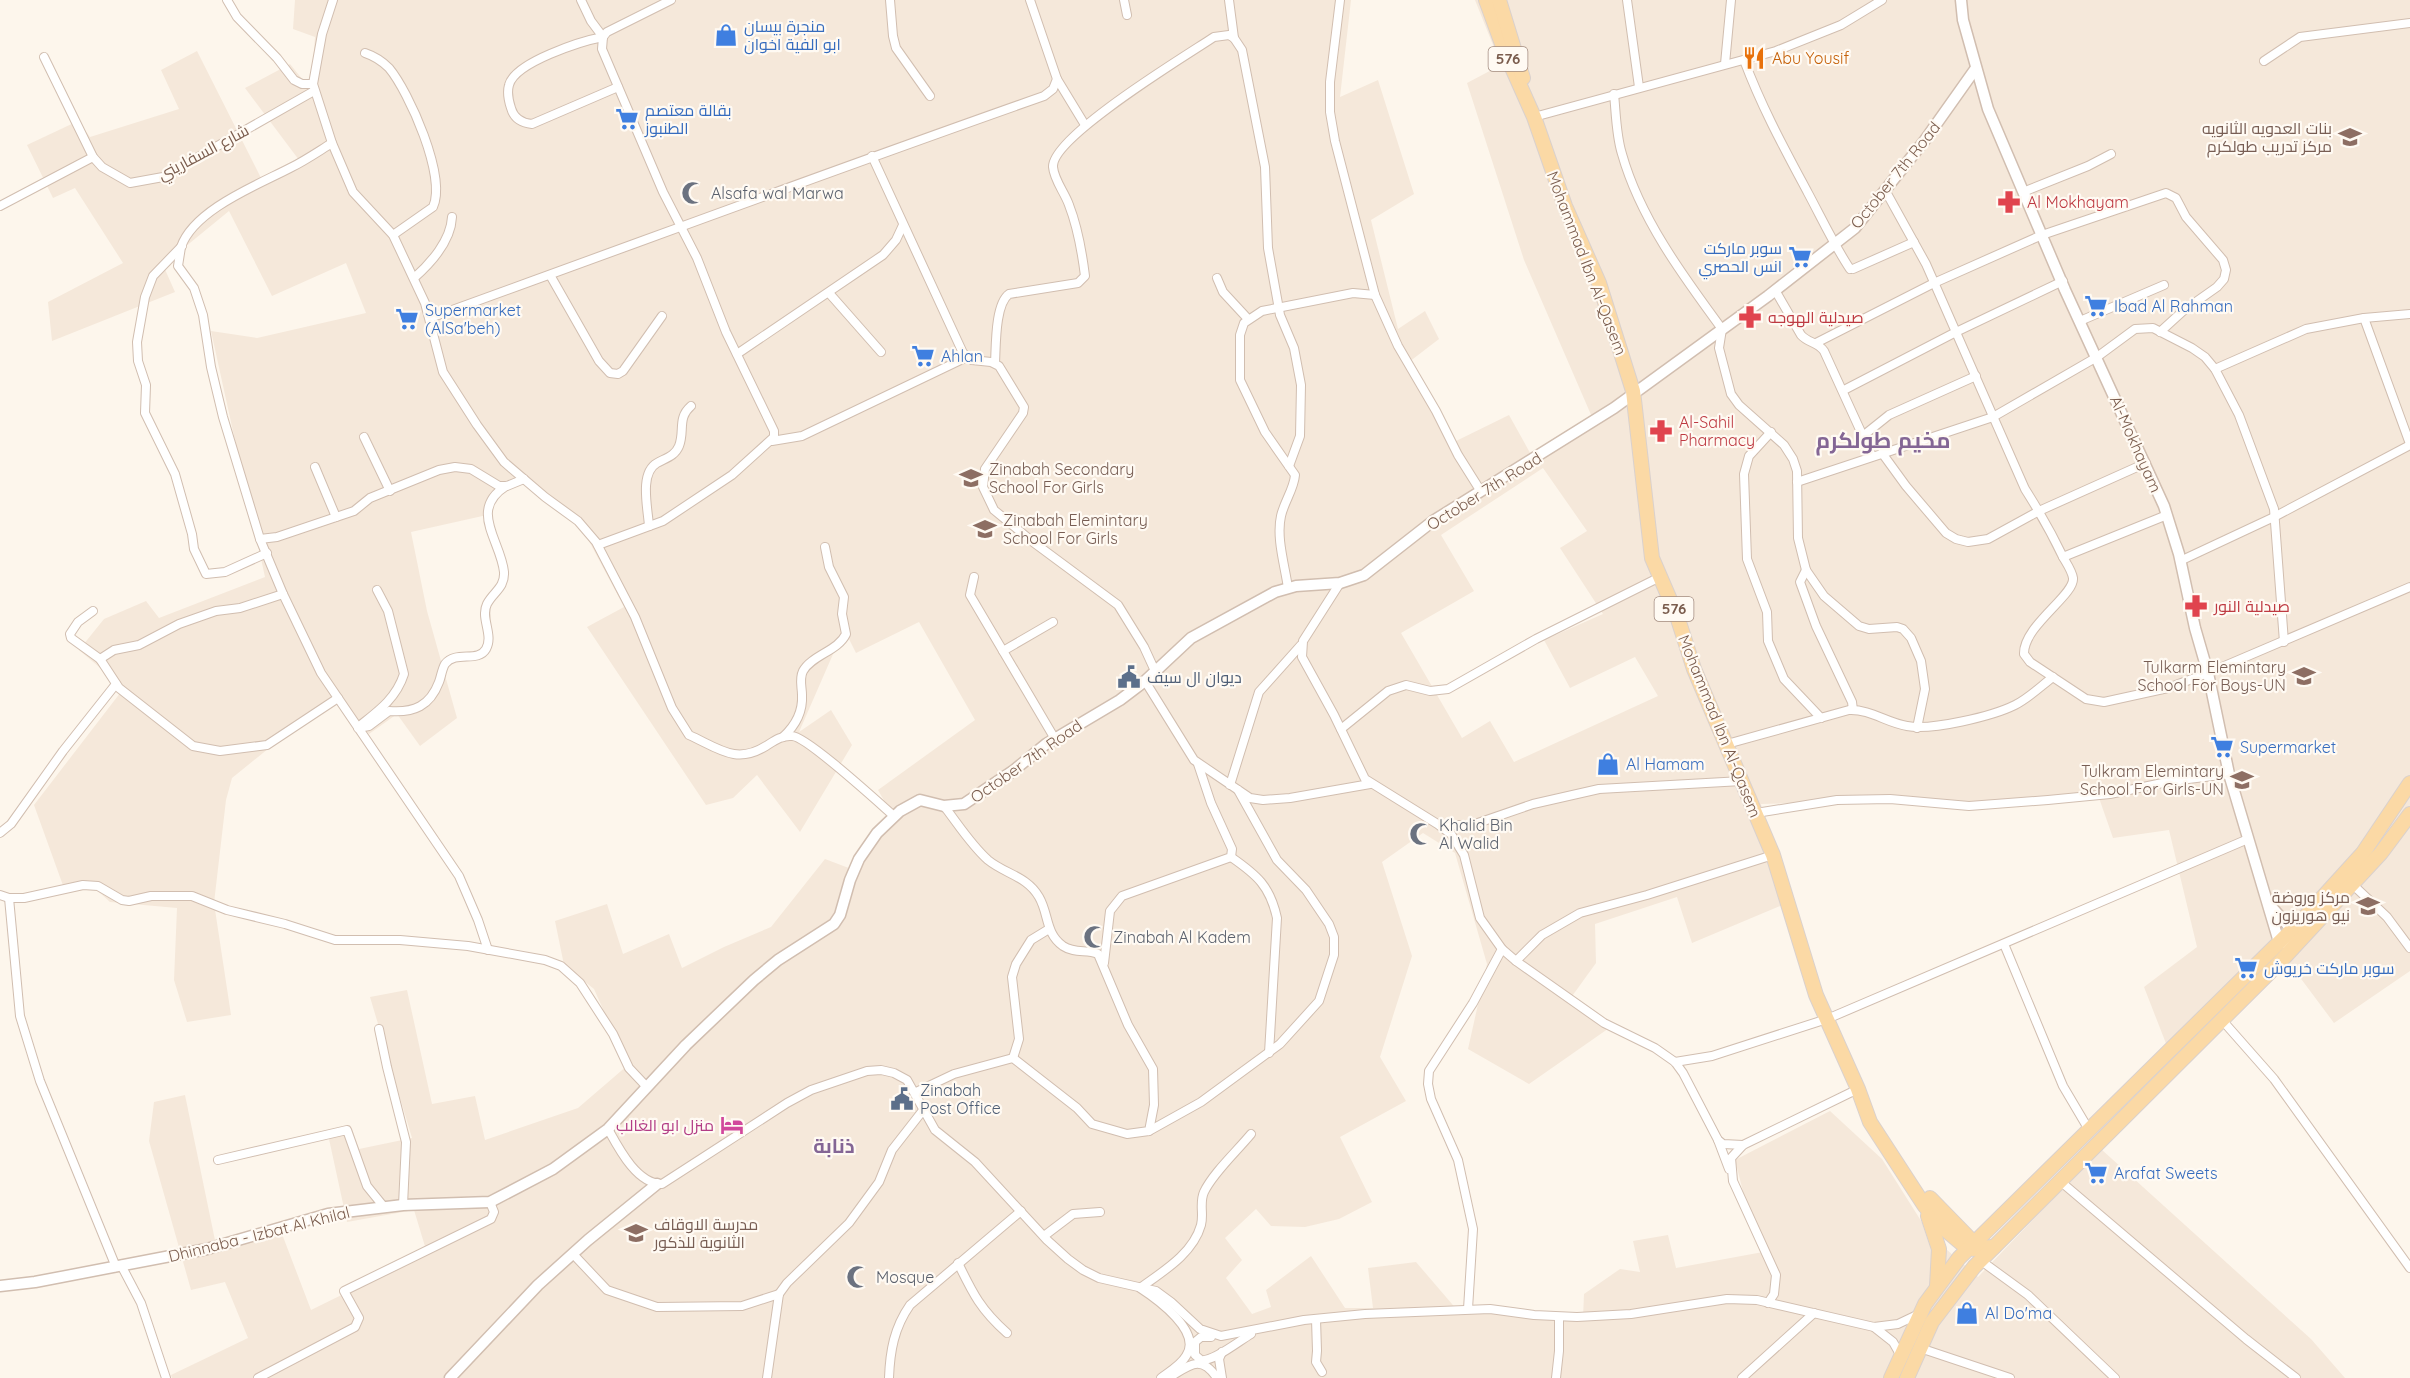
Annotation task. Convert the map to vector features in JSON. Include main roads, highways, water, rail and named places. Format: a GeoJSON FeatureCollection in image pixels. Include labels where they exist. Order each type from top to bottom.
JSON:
{"type":"FeatureCollection","features":[{"type":"Feature","properties":{"kind":"main road","name":"Mohammad Ibn Al-Qasem"},"geometry":{"type":"LineString","coordinates":[[1486,0],[1505,52],[1534,117]]}},
{"type":"Feature","properties":{"kind":"main road","name":"Mohammad Ibn Al-Qasem"},"geometry":{"type":"LineString","coordinates":[[1499,0],[1516,47],[1534,117],[1565,206],[1599,283],[1628,371],[1633,395],[1652,558],[1677,616],[1694,669],[1773,855],[1806,968],[1858,1089]]}},
{"type":"Feature","properties":{"kind":"main road"},"geometry":{"type":"LineString","coordinates":[[1891,1378],[1921,1313],[1937,1286],[1974,1250],[2000,1216],[2292,930],[2363,853],[2410,783]]}},
{"type":"Feature","properties":{"kind":"main road"},"geometry":{"type":"LineString","coordinates":[[1858,1089],[1870,1122],[1924,1205],[1942,1227],[1954,1238],[1974,1250],[1994,1246],[2297,945],[2381,852],[2410,814]]}},
{"type":"Feature","properties":{"kind":"main road"},"geometry":{"type":"LineString","coordinates":[[1858,1089],[1927,1195],[1959,1229],[1974,1250],[1968,1274],[1932,1322],[1907,1378]]}},
{"type":"Feature","properties":{"kind":"main road"},"geometry":{"type":"LineString","coordinates":[[1924,1205],[1939,1249],[1937,1286]]}},
{"type":"Feature","properties":{"kind":"main road"},"geometry":{"type":"LineString","coordinates":[[1959,1229],[1978,1227],[2000,1216]]}},
{"type":"Feature","properties":{"kind":"place","name":"منجرة بيسان ابو الفية اخوان"},"geometry":{"type":"Point","coordinates":[726,35]}},
{"type":"Feature","properties":{"kind":"place","name":"Abu Yousif"},"geometry":{"type":"Point","coordinates":[1754,58]}},
{"type":"Feature","properties":{"kind":"place","name":"بقالة معتصم الطنبوز"},"geometry":{"type":"Point","coordinates":[627,119]}},
{"type":"Feature","properties":{"kind":"place","name":"بنات العدويه الثانويه مركز تدريب طولكرم"},"geometry":{"type":"Point","coordinates":[2350,137]}},
{"type":"Feature","properties":{"kind":"place","name":"Alsafa wal Marwa"},"geometry":{"type":"Point","coordinates":[693,193]}},
{"type":"Feature","properties":{"kind":"place","name":"Al Mokhayam"},"geometry":{"type":"Point","coordinates":[2009,202]}},
{"type":"Feature","properties":{"kind":"place","name":"سوبر ماركت انس الحصري"},"geometry":{"type":"Point","coordinates":[1800,257]}},
{"type":"Feature","properties":{"kind":"place","name":"Ibad Al Rahman"},"geometry":{"type":"Point","coordinates":[2096,306]}},
{"type":"Feature","properties":{"kind":"place","name":"صيدلية الهوجه"},"geometry":{"type":"Point","coordinates":[1750,317]}},
{"type":"Feature","properties":{"kind":"place","name":"Supermarket (AlSa'beh)"},"geometry":{"type":"Point","coordinates":[407,319]}},
{"type":"Feature","properties":{"kind":"place","name":"Ahlan"},"geometry":{"type":"Point","coordinates":[923,356]}},
{"type":"Feature","properties":{"kind":"place","name":"Al-Sahil Pharmacy"},"geometry":{"type":"Point","coordinates":[1661,431]}},
{"type":"Feature","properties":{"kind":"place","name":"Zinabah Secondary School For Girls"},"geometry":{"type":"Point","coordinates":[971,478]}},
{"type":"Feature","properties":{"kind":"place","name":"Zinabah Elemintary School For Girls"},"geometry":{"type":"Point","coordinates":[985,529]}},
{"type":"Feature","properties":{"kind":"place","name":"صيدلية النور"},"geometry":{"type":"Point","coordinates":[2196,606]}},
{"type":"Feature","properties":{"kind":"place","name":"Tulkarm Elemintary School For Boys-UN"},"geometry":{"type":"Point","coordinates":[2304,676]}},
{"type":"Feature","properties":{"kind":"place","name":"ديوان ال سيف"},"geometry":{"type":"Point","coordinates":[1129,677]}},
{"type":"Feature","properties":{"kind":"place","name":"Supermarket"},"geometry":{"type":"Point","coordinates":[2222,747]}},
{"type":"Feature","properties":{"kind":"place","name":"Al Hamam"},"geometry":{"type":"Point","coordinates":[1608,764]}},
{"type":"Feature","properties":{"kind":"place","name":"Tulkram Elemintary School For Girls-UN"},"geometry":{"type":"Point","coordinates":[2242,780]}},
{"type":"Feature","properties":{"kind":"place","name":"Khalid Bin Al Walid"},"geometry":{"type":"Point","coordinates":[1421,834]}},
{"type":"Feature","properties":{"kind":"place","name":"مركز وروضة نيو هوريزون"},"geometry":{"type":"Point","coordinates":[2368,906]}},
{"type":"Feature","properties":{"kind":"place","name":"Zinabah Al Kadem"},"geometry":{"type":"Point","coordinates":[1095,937]}},
{"type":"Feature","properties":{"kind":"place","name":"سوبر ماركت خريوش"},"geometry":{"type":"Point","coordinates":[2246,968]}},
{"type":"Feature","properties":{"kind":"place","name":"Zinabah Post Office"},"geometry":{"type":"Point","coordinates":[902,1099]}},
{"type":"Feature","properties":{"kind":"place","name":"منزل ابو الغالب"},"geometry":{"type":"Point","coordinates":[732,1125]}},
{"type":"Feature","properties":{"kind":"place","name":"Arafat Sweets"},"geometry":{"type":"Point","coordinates":[2096,1173]}},
{"type":"Feature","properties":{"kind":"place","name":"مدرسة الاوقاف الثانوية للذكور"},"geometry":{"type":"Point","coordinates":[636,1233]}},
{"type":"Feature","properties":{"kind":"place","name":"Mosque"},"geometry":{"type":"Point","coordinates":[858,1277]}},
{"type":"Feature","properties":{"kind":"place","name":"Al Do'ma"},"geometry":{"type":"Point","coordinates":[1967,1313]}},
{"type":"Feature","properties":{"kind":"district","name":"مخيم طولكرم"},"geometry":{"type":"Point","coordinates":[1883,440]}},
{"type":"Feature","properties":{"kind":"district","name":"ذنابة"},"geometry":{"type":"Point","coordinates":[834,1146]}}]}
